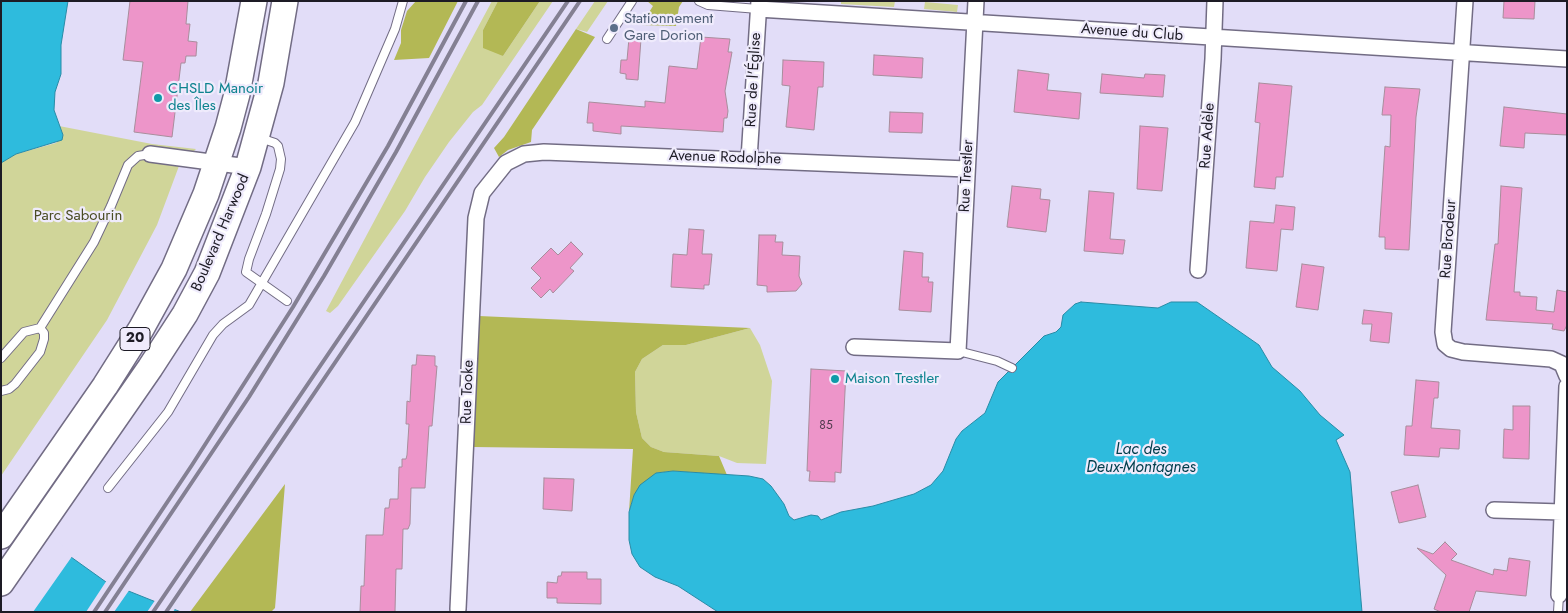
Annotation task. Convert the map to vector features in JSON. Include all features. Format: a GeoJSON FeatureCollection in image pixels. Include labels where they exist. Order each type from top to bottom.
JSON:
{"type":"FeatureCollection","features":[{"type":"Feature","properties":{"kind":"highway","name":"Boulevard Harwood"},"geometry":{"type":"LineString","coordinates":[[1,536],[105,386],[153,308],[192,230],[217,162],[237,94],[254,1]]}},
{"type":"Feature","properties":{"kind":"highway","name":"Boulevard Harwood"},"geometry":{"type":"LineString","coordinates":[[1,583],[128,400],[185,314],[216,252],[248,167],[270,83],[285,1]]}},
{"type":"Feature","properties":{"kind":"street","name":"Rue Trestler"},"geometry":{"type":"LineString","coordinates":[[958,351],[976,1]]}},
{"type":"Feature","properties":{"kind":"street","name":"Rue Adèle"},"geometry":{"type":"LineString","coordinates":[[1198,270],[1215,1]]}},
{"type":"Feature","properties":{"kind":"street","name":"Rue Brodeur"},"geometry":{"type":"LineString","coordinates":[[1465,1],[1443,332],[1445,344],[1451,349],[1463,352],[1551,359],[1562,364],[1567,376]]}},
{"type":"Feature","properties":{"kind":"street","name":"Avenue du Club"},"geometry":{"type":"LineString","coordinates":[[759,5],[1214,38],[1567,59]]}},
{"type":"Feature","properties":{"kind":"street","name":"Rue de l'Église"},"geometry":{"type":"LineString","coordinates":[[749,159],[759,5]]}},
{"type":"Feature","properties":{"kind":"street","name":"Avenue Rodolphe"},"geometry":{"type":"LineString","coordinates":[[492,178],[506,163],[533,152],[967,169]]}},
{"type":"Feature","properties":{"kind":"street"},"geometry":{"type":"LineString","coordinates":[[150,154],[248,167]]}},
{"type":"Feature","properties":{"kind":"street","name":"Rue Tooke"},"geometry":{"type":"LineString","coordinates":[[458,609],[476,218],[479,200],[492,178]]}},
{"type":"Feature","properties":{"kind":"street"},"geometry":{"type":"LineString","coordinates":[[854,347],[958,351]]}},
{"type":"Feature","properties":{"kind":"street"},"geometry":{"type":"LineString","coordinates":[[1559,596],[1567,386]]}},
{"type":"Feature","properties":{"kind":"street"},"geometry":{"type":"LineString","coordinates":[[1494,510],[1562,512]]}},
{"type":"Feature","properties":{"kind":"lane"},"geometry":{"type":"LineString","coordinates":[[108,488],[168,412],[213,335],[223,324],[244,310],[261,284],[355,122],[395,29],[403,1]]}},
{"type":"Feature","properties":{"kind":"lane"},"geometry":{"type":"LineString","coordinates":[[607,39],[632,1]]}},
{"type":"Feature","properties":{"kind":"lane","name":"Avenue du Club"},"geometry":{"type":"LineString","coordinates":[[699,1],[708,5],[759,5]]}},
{"type":"Feature","properties":{"kind":"lane"},"geometry":{"type":"LineString","coordinates":[[256,137],[274,142],[280,151],[281,159],[277,182],[246,269],[248,275],[287,301]]}},
{"type":"Feature","properties":{"kind":"lane"},"geometry":{"type":"LineString","coordinates":[[1,358],[24,332],[40,328],[94,242],[112,206],[128,165],[138,156],[150,154]]}},
{"type":"Feature","properties":{"kind":"lane"},"geometry":{"type":"LineString","coordinates":[[1,391],[9,389],[15,384],[40,352],[44,333],[40,328]]}},
{"type":"Feature","properties":{"kind":"lane"},"geometry":{"type":"LineString","coordinates":[[958,351],[997,360],[1012,368]]}},
{"type":"Feature","properties":{"kind":"lane"},"geometry":{"type":"LineString","coordinates":[[1558,612],[1559,596]]}},
{"type":"Feature","properties":{"kind":"green space"},"geometry":{"type":"Polygon","coordinates":[[[416,1],[458,1],[429,58],[394,60],[401,43],[401,30],[407,11],[416,1]]]}},
{"type":"Feature","properties":{"kind":"green space"},"geometry":{"type":"Polygon","coordinates":[[[492,1],[498,1],[483,30],[503,56],[540,1],[553,1],[482,105],[473,112],[449,142],[405,211],[338,306],[330,313],[326,311],[492,1]]]}},
{"type":"Feature","properties":{"kind":"green space"},"geometry":{"type":"Polygon","coordinates":[[[498,1],[540,1],[503,56],[483,48],[483,30],[498,1]]]}},
{"type":"Feature","properties":{"kind":"green space"},"geometry":{"type":"Polygon","coordinates":[[[595,1],[608,1],[587,32],[576,29],[595,1]]]}},
{"type":"Feature","properties":{"kind":"green space"},"geometry":{"type":"Polygon","coordinates":[[[647,1],[683,1],[679,7],[676,26],[641,25],[653,6],[647,1]]]}},
{"type":"Feature","properties":{"kind":"green space"},"geometry":{"type":"Polygon","coordinates":[[[841,1],[895,1],[894,7],[841,4],[841,1]]]}},
{"type":"Feature","properties":{"kind":"green space"},"geometry":{"type":"Polygon","coordinates":[[[925,2],[958,5],[957,12],[924,9],[925,2]]]}},
{"type":"Feature","properties":{"kind":"green space"},"geometry":{"type":"Polygon","coordinates":[[[576,29],[595,37],[532,130],[531,142],[508,150],[499,157],[494,148],[504,137],[576,29]]]}},
{"type":"Feature","properties":{"kind":"green space","name":"Parc Sabourin"},"geometry":{"type":"Polygon","coordinates":[[[59,126],[152,144],[196,149],[179,166],[157,225],[107,320],[1,476],[1,163],[16,154],[56,143],[63,135],[59,126]]]}},
{"type":"Feature","properties":{"kind":"green space"},"geometry":{"type":"Polygon","coordinates":[[[479,316],[750,328],[686,345],[663,345],[642,359],[635,372],[636,412],[642,438],[651,447],[664,452],[719,456],[727,475],[673,471],[656,473],[634,495],[629,512],[633,449],[473,447],[479,316]]]}},
{"type":"Feature","properties":{"kind":"green space"},"geometry":{"type":"Polygon","coordinates":[[[750,328],[760,345],[772,381],[766,464],[737,463],[719,456],[664,452],[651,447],[642,438],[636,412],[635,372],[642,359],[663,345],[686,345],[750,328]]]}},
{"type":"Feature","properties":{"kind":"green space"},"geometry":{"type":"Polygon","coordinates":[[[285,484],[275,608],[271,612],[190,612],[285,484]]]}},
{"type":"Feature","properties":{"kind":"water"},"geometry":{"type":"Polygon","coordinates":[[[1,1],[68,1],[61,45],[61,74],[55,92],[54,110],[63,135],[62,140],[16,154],[1,163],[1,1]]]}},
{"type":"Feature","properties":{"kind":"water","name":"Lac des Deux-Montagnes"},"geometry":{"type":"Polygon","coordinates":[[[1081,302],[1158,308],[1171,302],[1197,302],[1259,345],[1272,367],[1300,391],[1320,415],[1344,435],[1336,440],[1350,472],[1362,612],[718,612],[678,586],[655,577],[640,567],[632,554],[629,540],[629,512],[634,495],[640,485],[656,473],[673,471],[749,476],[763,479],[771,486],[784,504],[789,516],[794,520],[811,515],[818,516],[821,520],[841,512],[873,506],[914,494],[931,485],[943,471],[956,439],[962,431],[985,413],[998,382],[1044,336],[1056,332],[1061,327],[1063,315],[1075,304],[1081,302]]]}},
{"type":"Feature","properties":{"kind":"water"},"geometry":{"type":"Polygon","coordinates":[[[1,495],[71,557],[106,582],[181,612],[1,612],[1,495]]]}},
{"type":"Feature","properties":{"kind":"pier"},"geometry":{"type":"Polygon","coordinates":[[[1,492],[73,555],[33,612],[1,612],[1,492]]]}},
{"type":"Feature","properties":{"kind":"pier"},"geometry":{"type":"Polygon","coordinates":[[[107,580],[130,589],[114,612],[86,612],[107,580]]]}},
{"type":"Feature","properties":{"kind":"pier"},"geometry":{"type":"Polygon","coordinates":[[[156,599],[176,607],[173,612],[147,612],[156,599]]]}},
{"type":"Feature","properties":{"kind":"building","name":"CHSLD Manoir des Îles"},"geometry":{"type":"Polygon","coordinates":[[[130,1],[188,1],[186,24],[190,24],[188,41],[197,42],[196,56],[186,56],[185,63],[181,63],[172,137],[134,132],[143,62],[123,60],[130,1]]]}},
{"type":"Feature","properties":{"kind":"building"},"geometry":{"type":"Polygon","coordinates":[[[1504,1],[1535,1],[1534,19],[1503,18],[1504,1]]]}},
{"type":"Feature","properties":{"kind":"building"},"geometry":{"type":"Polygon","coordinates":[[[701,37],[730,39],[728,52],[732,52],[725,91],[728,111],[727,118],[724,118],[723,132],[621,126],[621,134],[593,131],[593,123],[587,123],[589,102],[645,107],[645,101],[665,103],[669,66],[697,69],[701,37]]]}},
{"type":"Feature","properties":{"kind":"building"},"geometry":{"type":"Polygon","coordinates":[[[629,38],[641,39],[638,80],[626,79],[626,74],[620,73],[621,60],[627,60],[629,38]]]}},
{"type":"Feature","properties":{"kind":"building"},"geometry":{"type":"Polygon","coordinates":[[[874,55],[923,58],[922,78],[873,75],[874,55]]]}},
{"type":"Feature","properties":{"kind":"building"},"geometry":{"type":"Polygon","coordinates":[[[783,60],[824,62],[823,87],[818,87],[814,130],[786,127],[790,86],[782,85],[783,60]]]}},
{"type":"Feature","properties":{"kind":"building"},"geometry":{"type":"Polygon","coordinates":[[[1018,70],[1049,74],[1047,90],[1081,93],[1079,119],[1014,112],[1018,70]]]}},
{"type":"Feature","properties":{"kind":"building"},"geometry":{"type":"Polygon","coordinates":[[[1102,74],[1144,78],[1145,74],[1165,75],[1163,97],[1100,93],[1102,74]]]}},
{"type":"Feature","properties":{"kind":"building"},"geometry":{"type":"Polygon","coordinates":[[[1259,83],[1292,86],[1283,177],[1276,177],[1275,189],[1254,187],[1260,123],[1255,122],[1259,83]]]}},
{"type":"Feature","properties":{"kind":"building"},"geometry":{"type":"Polygon","coordinates":[[[1385,87],[1420,89],[1416,117],[1409,250],[1385,249],[1385,237],[1379,237],[1385,146],[1390,147],[1391,115],[1382,115],[1385,87]]]}},
{"type":"Feature","properties":{"kind":"building"},"geometry":{"type":"Polygon","coordinates":[[[1504,107],[1567,114],[1567,135],[1525,133],[1524,148],[1500,146],[1504,107]]]}},
{"type":"Feature","properties":{"kind":"building"},"geometry":{"type":"Polygon","coordinates":[[[890,112],[923,113],[922,133],[889,132],[890,112]]]}},
{"type":"Feature","properties":{"kind":"building"},"geometry":{"type":"Polygon","coordinates":[[[1140,126],[1168,128],[1162,191],[1137,189],[1140,126]]]}},
{"type":"Feature","properties":{"kind":"building"},"geometry":{"type":"Polygon","coordinates":[[[1012,186],[1041,189],[1040,199],[1050,200],[1046,232],[1007,227],[1012,186]]]}},
{"type":"Feature","properties":{"kind":"building"},"geometry":{"type":"Polygon","coordinates":[[[1501,186],[1522,188],[1514,292],[1520,292],[1520,296],[1537,297],[1536,310],[1554,312],[1557,290],[1567,292],[1567,325],[1564,331],[1552,329],[1553,324],[1486,320],[1495,244],[1498,244],[1501,186]]]}},
{"type":"Feature","properties":{"kind":"building"},"geometry":{"type":"Polygon","coordinates":[[[1089,191],[1114,193],[1110,239],[1125,240],[1123,254],[1084,251],[1089,191]]]}},
{"type":"Feature","properties":{"kind":"building"},"geometry":{"type":"Polygon","coordinates":[[[1276,205],[1295,207],[1293,230],[1281,229],[1277,271],[1246,268],[1250,221],[1274,223],[1276,205]]]}},
{"type":"Feature","properties":{"kind":"building"},"geometry":{"type":"Polygon","coordinates":[[[689,229],[704,230],[702,254],[712,254],[709,285],[704,285],[704,289],[671,287],[673,254],[687,255],[689,229]]]}},
{"type":"Feature","properties":{"kind":"building"},"geometry":{"type":"Polygon","coordinates":[[[759,235],[776,235],[775,242],[783,242],[782,255],[800,256],[799,276],[802,284],[796,291],[767,292],[767,286],[757,285],[759,235]]]}},
{"type":"Feature","properties":{"kind":"building"},"geometry":{"type":"Polygon","coordinates":[[[571,242],[583,254],[570,268],[574,271],[553,293],[550,289],[541,298],[531,288],[541,278],[531,268],[551,248],[558,255],[571,242]]]}},
{"type":"Feature","properties":{"kind":"building"},"geometry":{"type":"Polygon","coordinates":[[[904,251],[923,253],[922,277],[929,277],[928,282],[933,282],[931,312],[899,310],[904,251]]]}},
{"type":"Feature","properties":{"kind":"building"},"geometry":{"type":"Polygon","coordinates":[[[1302,264],[1324,267],[1318,310],[1296,307],[1302,264]]]}},
{"type":"Feature","properties":{"kind":"building"},"geometry":{"type":"Polygon","coordinates":[[[1364,310],[1392,313],[1389,343],[1370,341],[1372,324],[1362,324],[1364,310]]]}},
{"type":"Feature","properties":{"kind":"building"},"geometry":{"type":"Polygon","coordinates":[[[417,355],[435,356],[435,366],[437,366],[432,426],[429,426],[425,488],[411,488],[410,524],[408,529],[403,529],[402,569],[396,569],[395,612],[360,612],[361,586],[364,586],[366,535],[383,535],[385,508],[389,508],[390,499],[398,499],[399,467],[402,467],[402,459],[406,459],[407,455],[409,424],[406,424],[407,401],[410,402],[412,365],[416,365],[417,355]]]}},
{"type":"Feature","properties":{"kind":"building"},"geometry":{"type":"Polygon","coordinates":[[[811,369],[846,371],[841,473],[835,472],[835,482],[809,481],[810,471],[807,471],[811,369]]]}},
{"type":"Feature","properties":{"kind":"building"},"geometry":{"type":"Polygon","coordinates":[[[1416,380],[1439,382],[1438,398],[1434,398],[1431,428],[1460,430],[1459,449],[1440,448],[1439,457],[1404,455],[1406,426],[1412,426],[1416,380]]]}},
{"type":"Feature","properties":{"kind":"building"},"geometry":{"type":"Polygon","coordinates":[[[1513,406],[1530,406],[1529,459],[1503,458],[1504,429],[1513,430],[1513,406]]]}},
{"type":"Feature","properties":{"kind":"building"},"geometry":{"type":"Polygon","coordinates":[[[544,478],[574,479],[572,511],[543,509],[544,478]]]}},
{"type":"Feature","properties":{"kind":"building"},"geometry":{"type":"Polygon","coordinates":[[[1418,485],[1426,517],[1399,523],[1391,492],[1418,485]]]}},
{"type":"Feature","properties":{"kind":"building"},"geometry":{"type":"Polygon","coordinates":[[[1445,542],[1457,554],[1451,560],[1493,575],[1494,569],[1507,571],[1509,558],[1530,561],[1526,596],[1476,591],[1469,612],[1441,612],[1434,609],[1446,575],[1417,548],[1433,554],[1445,542]]]}},
{"type":"Feature","properties":{"kind":"building"},"geometry":{"type":"Polygon","coordinates":[[[562,572],[587,572],[587,579],[601,579],[601,604],[557,603],[557,598],[547,598],[547,582],[557,583],[558,576],[561,576],[562,572]]]}},
{"type":"Feature","properties":{"kind":"railway"},"geometry":{"type":"LineString","coordinates":[[94,612],[192,465],[293,307],[388,146],[466,1]]}},
{"type":"Feature","properties":{"kind":"railway"},"geometry":{"type":"LineString","coordinates":[[105,612],[249,397],[324,276],[396,152],[478,1]]}},
{"type":"Feature","properties":{"kind":"railway"},"geometry":{"type":"LineString","coordinates":[[153,612],[568,1]]}},
{"type":"Feature","properties":{"kind":"railway"},"geometry":{"type":"LineString","coordinates":[[166,612],[580,1]]}},
{"type":"Feature","properties":{"kind":"place","name":"Stationnement Gare Dorion"},"geometry":{"type":"Point","coordinates":[614,28]}},
{"type":"Feature","properties":{"kind":"place","name":"CHSLD Manoir des Îles"},"geometry":{"type":"Point","coordinates":[158,98]}},
{"type":"Feature","properties":{"kind":"place","name":"Maison Trestler"},"geometry":{"type":"Point","coordinates":[835,379]}}]}
